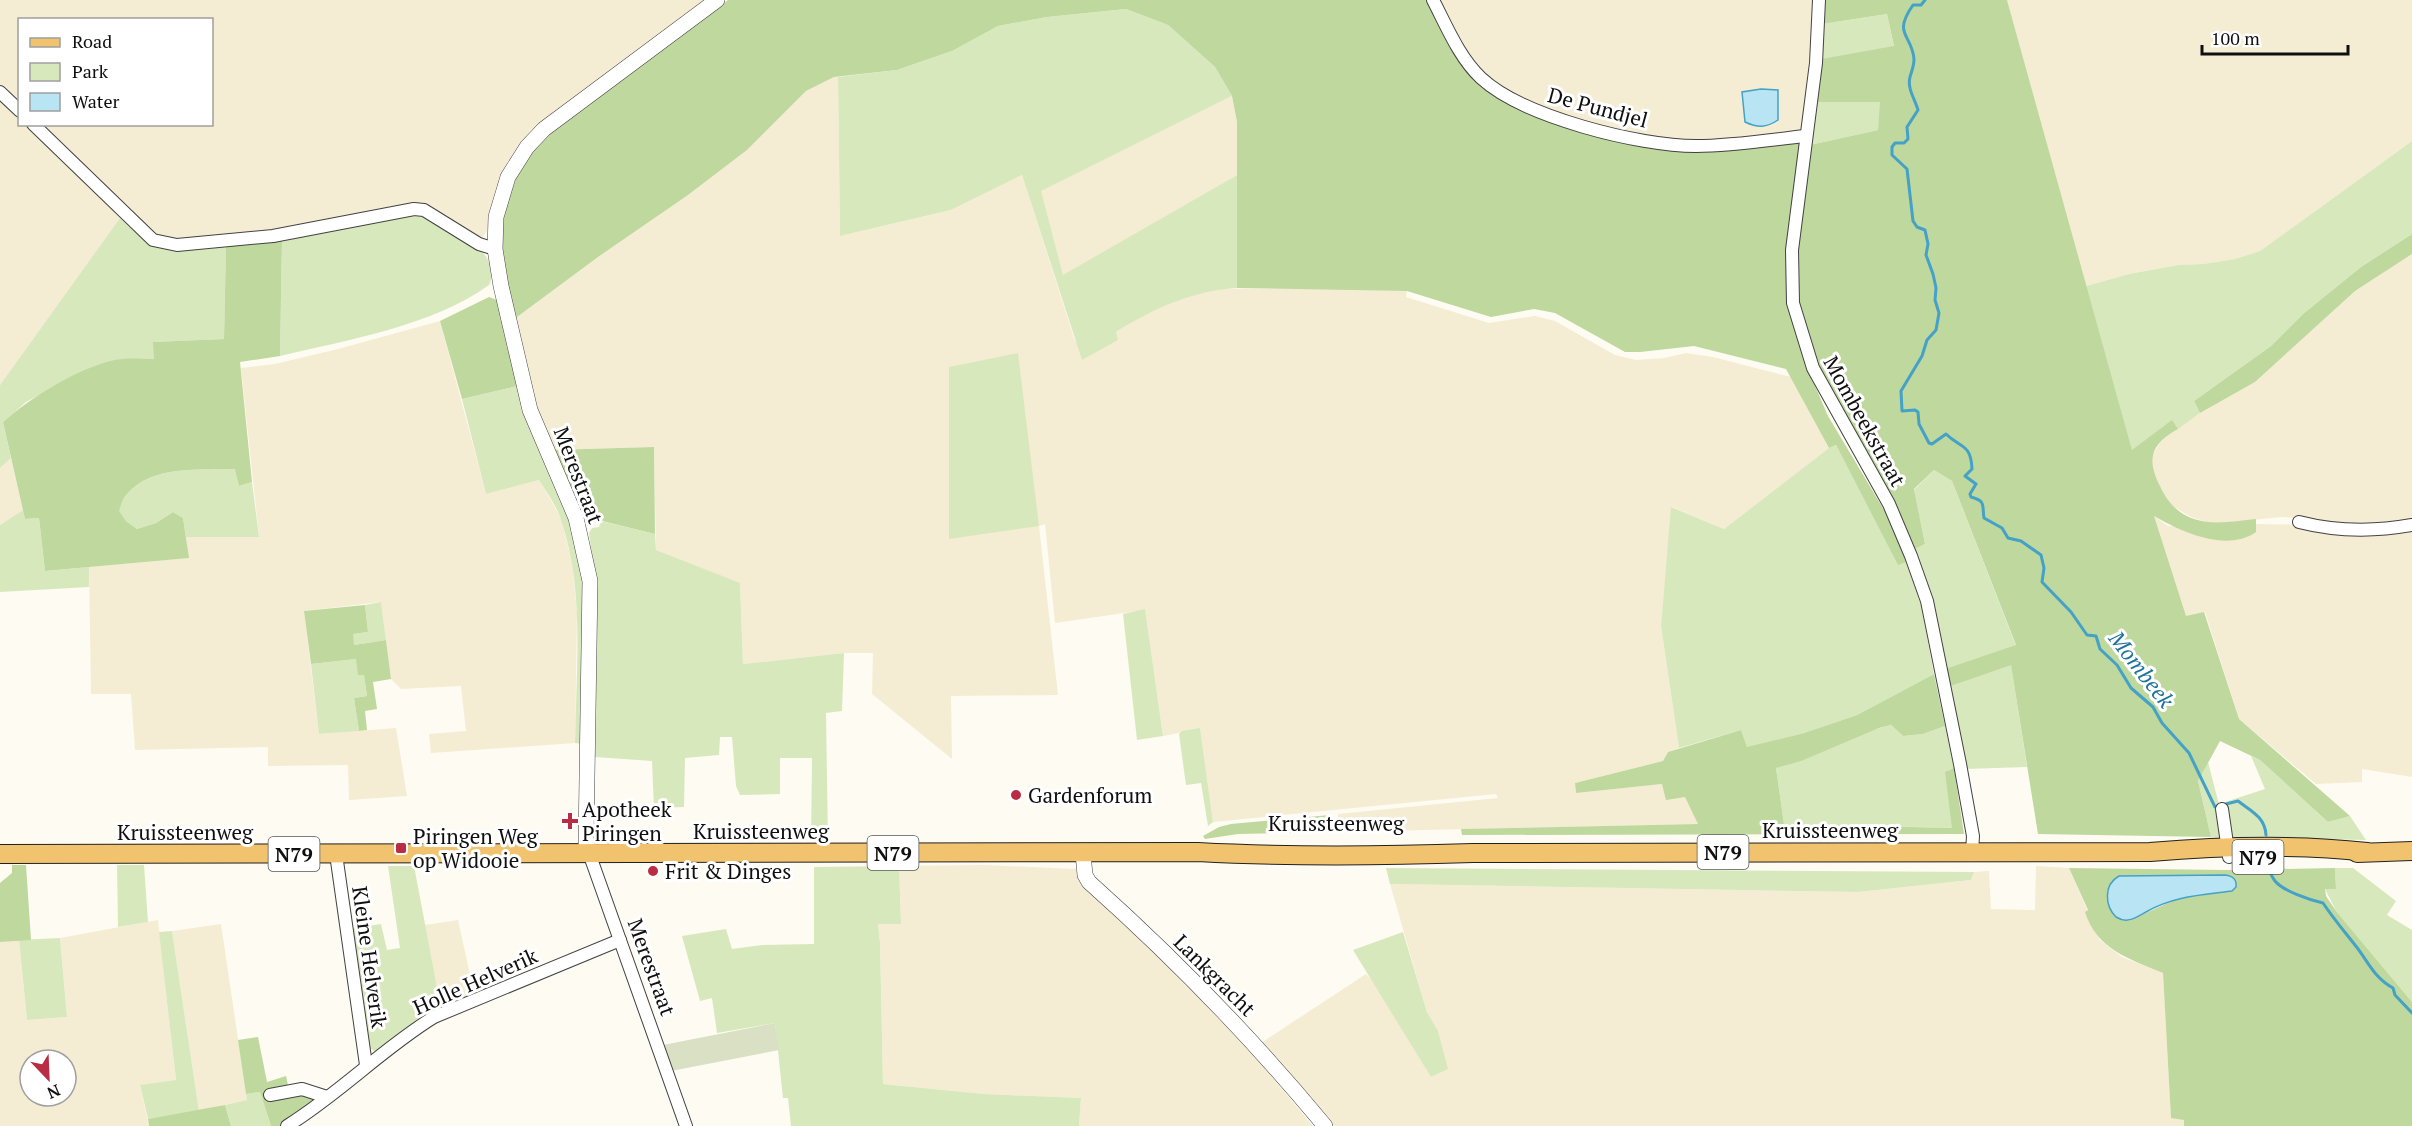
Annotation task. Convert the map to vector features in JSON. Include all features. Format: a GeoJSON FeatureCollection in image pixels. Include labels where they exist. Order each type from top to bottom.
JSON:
{"type":"FeatureCollection","features":[{"type":"Feature","properties":{"kind":"main road","name":"Kruissteenweg"},"geometry":{"type":"LineString","coordinates":[[0,854],[1198,852],[1245,855],[1370,856],[1473,853],[2150,852],[2200,858],[2228,852],[2323,856],[2412,851]]}},
{"type":"Feature","properties":{"kind":"street","name":"Merestraat"},"geometry":{"type":"LineString","coordinates":[[686,1126],[586,843],[590,581],[576,518],[530,410],[501,286],[495,249],[496,217],[501,197],[508,177],[527,147],[544,129],[562,115],[717,0]]}},
{"type":"Feature","properties":{"kind":"street","name":"De Pundjel"},"geometry":{"type":"LineString","coordinates":[[1434,0],[1459,51],[1482,79],[1521,105],[1553,117],[1661,144],[1696,146],[1805,136]]}},
{"type":"Feature","properties":{"kind":"street","name":"Mombeekstraat"},"geometry":{"type":"LineString","coordinates":[[1819,0],[1816,63],[1792,250],[1793,303],[1813,368],[1888,504],[1911,556],[1927,601],[1964,785],[1973,840],[1972,852]]}},
{"type":"Feature","properties":{"kind":"street"},"geometry":{"type":"LineString","coordinates":[[0,92],[18,109]]}},
{"type":"Feature","properties":{"kind":"street"},"geometry":{"type":"LineString","coordinates":[[35,126],[153,240],[177,245],[273,236],[414,209],[424,210],[478,244],[495,249]]}},
{"type":"Feature","properties":{"kind":"street"},"geometry":{"type":"LineString","coordinates":[[2299,522],[2322,528],[2358,532],[2412,525]]}},
{"type":"Feature","properties":{"kind":"street"},"geometry":{"type":"LineString","coordinates":[[2223,809],[2228,852]]}},
{"type":"Feature","properties":{"kind":"street","name":"Lankgracht"},"geometry":{"type":"LineString","coordinates":[[1083,853],[1085,875],[1089,882],[1192,979],[1286,1079],[1325,1126]]}},
{"type":"Feature","properties":{"kind":"street","name":"Kleine Helverik"},"geometry":{"type":"LineString","coordinates":[[336,854],[366,1065]]}},
{"type":"Feature","properties":{"kind":"street","name":"Holle Helverik"},"geometry":{"type":"LineString","coordinates":[[287,1126],[405,1034],[434,1017],[620,940]]}},
{"type":"Feature","properties":{"kind":"street"},"geometry":{"type":"LineString","coordinates":[[270,1095],[302,1089],[327,1097]]}},
{"type":"Feature","properties":{"kind":"shaded area"},"geometry":{"type":"Polygon","coordinates":[[[0,0],[709,0],[532,130],[506,165],[496,189],[487,230],[482,239],[308,227],[187,242],[152,235],[37,126],[213,126],[213,18],[18,18],[18,107],[0,89],[0,0]]]}},
{"type":"Feature","properties":{"kind":"shaded area"},"geometry":{"type":"Polygon","coordinates":[[[1436,0],[1812,0],[1811,42],[1801,132],[1724,141],[1673,141],[1635,136],[1566,117],[1526,103],[1497,86],[1473,65],[1436,0]]]}},
{"type":"Feature","properties":{"kind":"shaded area"},"geometry":{"type":"Polygon","coordinates":[[[2007,0],[2412,0],[2412,141],[2260,251],[2235,259],[2178,265],[2129,274],[2086,286],[2007,0]]]}},
{"type":"Feature","properties":{"kind":"shaded area"},"geometry":{"type":"Polygon","coordinates":[[[838,77],[840,236],[951,210],[1022,175],[1075,341],[1116,332],[1172,301],[1211,289],[1310,288],[1407,291],[1406,297],[1489,323],[1535,316],[1555,321],[1615,355],[1636,360],[1664,358],[1686,353],[1713,357],[1791,377],[1829,448],[1724,529],[1672,507],[1661,626],[1679,748],[1668,752],[1663,761],[1575,783],[1576,793],[1662,784],[1685,797],[1699,824],[1337,832],[1338,814],[1498,798],[1496,794],[1213,822],[1200,729],[1163,736],[1145,610],[1055,623],[1045,524],[1039,526],[1058,695],[951,696],[952,759],[872,694],[873,653],[844,653],[743,664],[740,584],[656,550],[654,447],[552,450],[534,400],[513,320],[598,257],[688,195],[747,150],[806,91],[838,77]]]}},
{"type":"Feature","properties":{"kind":"shaded area"},"geometry":{"type":"Polygon","coordinates":[[[1232,96],[1237,122],[1237,175],[1063,276],[1040,191],[1232,96]]]}},
{"type":"Feature","properties":{"kind":"shaded area"},"geometry":{"type":"Polygon","coordinates":[[[0,99],[18,117],[18,126],[27,126],[120,218],[0,385],[0,99]]]}},
{"type":"Feature","properties":{"kind":"shaded area"},"geometry":{"type":"Polygon","coordinates":[[[2412,254],[2412,521],[2357,528],[2302,518],[2281,517],[2212,524],[2191,517],[2169,504],[2152,470],[2151,458],[2159,444],[2200,413],[2255,382],[2355,291],[2412,254]]]}},
{"type":"Feature","properties":{"kind":"shaded area"},"geometry":{"type":"Polygon","coordinates":[[[440,321],[486,494],[539,480],[561,518],[572,563],[577,613],[575,743],[431,753],[429,734],[466,731],[461,686],[401,689],[391,679],[381,602],[304,611],[319,734],[396,728],[407,796],[349,800],[348,765],[268,766],[268,747],[135,750],[131,694],[91,694],[89,567],[188,558],[186,537],[259,536],[241,368],[275,364],[440,321]]]}},
{"type":"Feature","properties":{"kind":"shaded area"},"geometry":{"type":"Polygon","coordinates":[[[11,458],[23,510],[0,525],[0,468],[11,458]]]}},
{"type":"Feature","properties":{"kind":"shaded area"},"geometry":{"type":"Polygon","coordinates":[[[2153,515],[2168,526],[2256,532],[2256,524],[2412,527],[2412,777],[2362,769],[2362,782],[2316,784],[2239,719],[2205,612],[2186,617],[2153,515]]]}},
{"type":"Feature","properties":{"kind":"shaded area"},"geometry":{"type":"Polygon","coordinates":[[[985,865],[1076,869],[1084,885],[1182,980],[1261,1064],[1313,1126],[1079,1126],[1081,1098],[984,1094],[883,1084],[878,924],[901,923],[899,866],[985,865]]]}},
{"type":"Feature","properties":{"kind":"shaded area"},"geometry":{"type":"Polygon","coordinates":[[[2036,866],[2069,868],[2100,940],[2122,957],[2163,973],[2171,1117],[2184,1120],[2184,1126],[1333,1126],[1261,1043],[1366,974],[1376,984],[1431,1077],[1447,1069],[1438,1032],[1427,1012],[1390,884],[1858,892],[1971,880],[1974,872],[1989,871],[1991,909],[2035,910],[2036,866]]]}},
{"type":"Feature","properties":{"kind":"shaded area"},"geometry":{"type":"Polygon","coordinates":[[[158,920],[176,1081],[140,1086],[149,1126],[0,1126],[0,942],[19,940],[27,1020],[67,1017],[60,938],[158,920]]]}},
{"type":"Feature","properties":{"kind":"shaded area"},"geometry":{"type":"Polygon","coordinates":[[[458,920],[474,993],[441,1008],[425,925],[458,920]]]}},
{"type":"Feature","properties":{"kind":"shaded area"},"geometry":{"type":"Polygon","coordinates":[[[221,924],[247,1100],[199,1111],[172,931],[221,924]]]}},
{"type":"Feature","properties":{"kind":"green space"},"geometry":{"type":"Polygon","coordinates":[[[728,0],[1430,0],[1498,96],[1643,143],[1800,143],[1792,320],[1806,365],[1828,416],[1890,520],[1906,562],[1898,565],[1836,445],[1829,448],[1786,369],[1694,346],[1625,352],[1555,313],[1534,309],[1491,317],[1407,291],[1237,288],[1237,122],[1232,96],[1215,67],[1168,25],[1126,9],[1047,17],[998,26],[952,51],[897,70],[834,77],[806,91],[747,150],[513,320],[499,237],[513,178],[532,152],[551,133],[728,0]]]}},
{"type":"Feature","properties":{"kind":"green space"},"geometry":{"type":"Polygon","coordinates":[[[1823,0],[2007,0],[2132,450],[2172,420],[2178,429],[2162,440],[2152,460],[2156,476],[2172,505],[2191,518],[2207,522],[2256,519],[2256,532],[2244,538],[2217,540],[2190,533],[2154,516],[2186,616],[2204,612],[2239,719],[2350,816],[2328,822],[2260,760],[2220,741],[2198,781],[2211,837],[2038,834],[2011,665],[1948,687],[1945,669],[2016,645],[1952,481],[1934,470],[1914,489],[1925,544],[1913,550],[1817,368],[1797,300],[1796,266],[1810,145],[1878,130],[1880,102],[1815,102],[1821,59],[1894,46],[1887,14],[1822,24],[1823,0]]]}},
{"type":"Feature","properties":{"kind":"green space"},"geometry":{"type":"Polygon","coordinates":[[[1126,9],[1168,25],[1215,67],[1232,96],[1041,191],[1063,275],[1237,175],[1237,288],[1204,293],[1159,308],[1116,332],[1118,340],[1082,360],[1022,175],[951,210],[840,236],[838,77],[897,70],[952,51],[998,26],[1047,17],[1126,9]]]}},
{"type":"Feature","properties":{"kind":"green space"},"geometry":{"type":"Polygon","coordinates":[[[1887,14],[1894,47],[1822,59],[1822,24],[1887,14]]]}},
{"type":"Feature","properties":{"kind":"green space"},"geometry":{"type":"Polygon","coordinates":[[[1815,102],[1881,102],[1878,130],[1810,145],[1815,102]]]}},
{"type":"Feature","properties":{"kind":"green space"},"geometry":{"type":"Polygon","coordinates":[[[2412,141],[2412,234],[2361,267],[2303,314],[2271,346],[2194,401],[2200,413],[2178,429],[2172,421],[2132,451],[2086,286],[2129,274],[2178,265],[2235,259],[2260,251],[2412,141]]]}},
{"type":"Feature","properties":{"kind":"green space"},"geometry":{"type":"Polygon","coordinates":[[[414,214],[429,219],[450,231],[484,254],[491,269],[489,285],[442,311],[415,321],[361,337],[280,356],[282,239],[414,214]]]}},
{"type":"Feature","properties":{"kind":"green space"},"geometry":{"type":"Polygon","coordinates":[[[120,218],[143,238],[163,248],[171,250],[226,246],[224,339],[154,342],[155,359],[120,360],[66,381],[26,402],[3,422],[11,458],[0,468],[0,385],[120,218]]]}},
{"type":"Feature","properties":{"kind":"green space"},"geometry":{"type":"Polygon","coordinates":[[[2412,234],[2412,254],[2355,291],[2255,382],[2200,413],[2194,401],[2271,346],[2303,314],[2361,267],[2412,234]]]}},
{"type":"Feature","properties":{"kind":"green space"},"geometry":{"type":"Polygon","coordinates":[[[282,239],[280,356],[240,362],[252,482],[239,486],[235,469],[178,471],[149,478],[137,485],[126,496],[119,511],[126,521],[137,529],[156,523],[173,512],[183,518],[189,558],[45,571],[39,518],[25,519],[3,422],[43,393],[75,374],[122,359],[154,359],[153,342],[224,339],[226,246],[282,239]]]}},
{"type":"Feature","properties":{"kind":"green space"},"geometry":{"type":"Polygon","coordinates":[[[489,297],[497,300],[517,386],[462,399],[440,321],[489,297]]]}},
{"type":"Feature","properties":{"kind":"green space"},"geometry":{"type":"Polygon","coordinates":[[[1018,353],[1039,526],[949,539],[949,367],[1018,353]]]}},
{"type":"Feature","properties":{"kind":"green space"},"geometry":{"type":"Polygon","coordinates":[[[517,386],[575,533],[583,563],[583,744],[575,743],[576,602],[569,547],[559,515],[539,480],[486,494],[462,399],[517,386]]]}},
{"type":"Feature","properties":{"kind":"green space"},"geometry":{"type":"Polygon","coordinates":[[[1836,445],[1898,564],[1906,562],[1921,605],[1934,674],[1857,715],[1804,733],[1747,748],[1741,730],[1679,748],[1661,626],[1671,507],[1724,529],[1829,448],[1836,445]]]}},
{"type":"Feature","properties":{"kind":"green space"},"geometry":{"type":"Polygon","coordinates":[[[654,447],[655,534],[594,519],[565,482],[552,450],[654,447]]]}},
{"type":"Feature","properties":{"kind":"green space"},"geometry":{"type":"Polygon","coordinates":[[[236,469],[239,486],[252,482],[259,537],[186,537],[183,518],[173,512],[156,523],[137,529],[118,511],[127,494],[149,478],[178,471],[236,469]]]}},
{"type":"Feature","properties":{"kind":"green space"},"geometry":{"type":"Polygon","coordinates":[[[1934,470],[1952,481],[2016,646],[1945,669],[1913,550],[1925,544],[1914,490],[1934,470]]]}},
{"type":"Feature","properties":{"kind":"green space"},"geometry":{"type":"Polygon","coordinates":[[[23,510],[25,519],[39,518],[45,571],[89,567],[89,587],[0,592],[0,525],[23,510]]]}},
{"type":"Feature","properties":{"kind":"green space"},"geometry":{"type":"Polygon","coordinates":[[[601,521],[655,534],[656,550],[740,583],[743,664],[844,653],[842,711],[826,713],[828,842],[811,842],[812,758],[780,758],[780,794],[740,795],[736,786],[732,737],[720,737],[719,755],[685,758],[684,807],[654,808],[652,761],[595,757],[597,593],[589,533],[592,528],[599,527],[601,521]]]}},
{"type":"Feature","properties":{"kind":"green space"},"geometry":{"type":"Polygon","coordinates":[[[381,602],[386,640],[354,645],[352,634],[368,632],[365,605],[381,602]]]}},
{"type":"Feature","properties":{"kind":"green space"},"geometry":{"type":"Polygon","coordinates":[[[365,605],[368,632],[353,634],[354,645],[386,640],[391,679],[373,682],[377,709],[365,711],[367,730],[359,731],[354,698],[367,696],[364,675],[358,675],[356,659],[311,664],[304,611],[365,605]]]}},
{"type":"Feature","properties":{"kind":"green space"},"geometry":{"type":"Polygon","coordinates":[[[1145,609],[1163,736],[1137,740],[1123,614],[1145,609]]]}},
{"type":"Feature","properties":{"kind":"green space"},"geometry":{"type":"Polygon","coordinates":[[[356,659],[364,674],[367,696],[354,698],[359,731],[319,734],[311,664],[356,659]]]}},
{"type":"Feature","properties":{"kind":"green space"},"geometry":{"type":"Polygon","coordinates":[[[2011,664],[2027,767],[1965,769],[1948,687],[2011,664]]]}},
{"type":"Feature","properties":{"kind":"green space"},"geometry":{"type":"Polygon","coordinates":[[[1934,674],[1945,726],[1923,734],[1903,736],[1891,725],[1801,761],[1776,768],[1784,824],[1952,828],[1945,772],[1954,768],[1964,834],[1462,835],[1461,829],[1698,824],[1685,797],[1666,800],[1662,784],[1576,793],[1575,783],[1663,761],[1668,752],[1741,730],[1747,747],[1804,733],[1857,715],[1934,674]]]}},
{"type":"Feature","properties":{"kind":"green space"},"geometry":{"type":"Polygon","coordinates":[[[1891,725],[1903,736],[1923,734],[1945,726],[1954,768],[1946,772],[1953,828],[1784,824],[1776,768],[1891,725]]]}},
{"type":"Feature","properties":{"kind":"green space"},"geometry":{"type":"Polygon","coordinates":[[[1200,728],[1213,822],[1208,826],[1201,783],[1186,785],[1179,734],[1182,731],[1200,728]]]}},
{"type":"Feature","properties":{"kind":"green space"},"geometry":{"type":"Polygon","coordinates":[[[2251,756],[2260,760],[2328,822],[2350,816],[2366,840],[2233,837],[2225,802],[2265,789],[2251,756]]]}},
{"type":"Feature","properties":{"kind":"green space"},"geometry":{"type":"Polygon","coordinates":[[[2208,762],[2222,816],[2222,838],[2211,837],[2198,781],[2208,762]]]}},
{"type":"Feature","properties":{"kind":"green space"},"geometry":{"type":"Polygon","coordinates":[[[1330,815],[1331,832],[1238,834],[1205,839],[1203,836],[1219,827],[1231,824],[1330,815]]]}},
{"type":"Feature","properties":{"kind":"green space"},"geometry":{"type":"Polygon","coordinates":[[[12,865],[26,865],[31,940],[0,942],[0,883],[12,873],[12,865]]]}},
{"type":"Feature","properties":{"kind":"green space"},"geometry":{"type":"Polygon","coordinates":[[[117,865],[144,865],[148,922],[118,927],[117,865]]]}},
{"type":"Feature","properties":{"kind":"green space"},"geometry":{"type":"Polygon","coordinates":[[[388,866],[414,866],[441,1008],[376,1052],[367,1046],[349,929],[381,924],[387,950],[400,948],[388,866]]]}},
{"type":"Feature","properties":{"kind":"green space"},"geometry":{"type":"Polygon","coordinates":[[[899,866],[901,924],[878,924],[883,1084],[984,1094],[1081,1098],[1079,1126],[791,1126],[788,1098],[783,1098],[775,1023],[717,1033],[712,998],[700,1001],[682,936],[726,929],[732,949],[762,945],[814,944],[814,867],[899,866]]]}},
{"type":"Feature","properties":{"kind":"green space"},"geometry":{"type":"Polygon","coordinates":[[[1386,868],[1974,872],[1971,880],[1858,892],[1390,884],[1386,868]]]}},
{"type":"Feature","properties":{"kind":"green space"},"geometry":{"type":"Polygon","coordinates":[[[2069,868],[2225,870],[2335,868],[2336,889],[2325,889],[2326,896],[2412,1002],[2412,1126],[2184,1126],[2184,1120],[2171,1118],[2163,973],[2127,958],[2106,944],[2090,925],[2085,912],[2088,910],[2069,868]],[[2225,875],[2119,876],[2113,880],[2107,895],[2116,917],[2129,921],[2172,901],[2203,893],[2233,878],[2225,875]]]}},
{"type":"Feature","properties":{"kind":"green space"},"geometry":{"type":"Polygon","coordinates":[[[2335,868],[2353,868],[2396,901],[2387,915],[2412,930],[2412,1002],[2336,911],[2325,889],[2336,888],[2335,868]]]}},
{"type":"Feature","properties":{"kind":"green space"},"geometry":{"type":"Polygon","coordinates":[[[172,931],[199,1111],[148,1119],[140,1085],[176,1080],[159,932],[172,931]]]}},
{"type":"Feature","properties":{"kind":"green space"},"geometry":{"type":"Polygon","coordinates":[[[1403,932],[1427,1012],[1438,1031],[1448,1069],[1431,1077],[1353,950],[1403,932]]]}},
{"type":"Feature","properties":{"kind":"green space"},"geometry":{"type":"Polygon","coordinates":[[[60,938],[67,1017],[27,1020],[19,940],[60,938]]]}},
{"type":"Feature","properties":{"kind":"green space"},"geometry":{"type":"Polygon","coordinates":[[[775,1023],[779,1050],[671,1071],[663,1045],[775,1023]]]}},
{"type":"Feature","properties":{"kind":"green space"},"geometry":{"type":"Polygon","coordinates":[[[258,1037],[267,1082],[286,1076],[290,1095],[298,1094],[320,1101],[281,1126],[271,1126],[260,1092],[246,1094],[238,1040],[258,1037]]]}},
{"type":"Feature","properties":{"kind":"green space"},"geometry":{"type":"Polygon","coordinates":[[[260,1092],[271,1126],[231,1126],[225,1105],[247,1100],[246,1094],[260,1092]]]}},
{"type":"Feature","properties":{"kind":"green space"},"geometry":{"type":"Polygon","coordinates":[[[225,1105],[231,1126],[149,1126],[148,1119],[225,1105]]]}},
{"type":"Feature","properties":{"kind":"water"},"geometry":{"type":"Polygon","coordinates":[[[1761,89],[1778,90],[1778,120],[1770,125],[1762,126],[1745,122],[1742,92],[1761,89]]]}},
{"type":"Feature","properties":{"kind":"water"},"geometry":{"type":"Polygon","coordinates":[[[2225,875],[2235,880],[2236,887],[2232,891],[2177,899],[2131,919],[2124,920],[2116,917],[2108,902],[2110,885],[2119,876],[2225,875]]]}},
{"type":"Feature","properties":{"kind":"waterway","name":"Mombeek"},"geometry":{"type":"LineString","coordinates":[[1925,0],[1921,5],[1913,5],[1904,23],[1905,34],[1913,51],[1910,86],[1918,110],[1907,127],[1908,139],[1904,143],[1895,143],[1892,147],[1892,155],[1907,169],[1913,221],[1917,227],[1925,230],[1928,244],[1926,255],[1933,274],[1936,288],[1935,300],[1939,313],[1936,330],[1927,340],[1922,356],[1901,391],[1902,411],[1915,410],[1918,412],[1919,424],[1929,443],[1932,444],[1946,434],[1967,450],[1972,469],[1965,476],[1976,484],[1970,494],[1971,497],[1981,502],[1984,518],[2002,528],[2008,538],[2021,541],[2041,555],[2044,568],[2042,582],[2071,612],[2087,635],[2096,636],[2100,649],[2117,665],[2131,688],[2153,707],[2162,723],[2189,753],[2215,807],[2218,806]]}},
{"type":"Feature","properties":{"kind":"waterway","name":"Mombeek"},"geometry":{"type":"LineString","coordinates":[[2226,804],[2238,801],[2252,811],[2263,824],[2266,835]]}},
{"type":"Feature","properties":{"kind":"waterway","name":"Mombeek"},"geometry":{"type":"LineString","coordinates":[[2268,868],[2279,885],[2290,892],[2323,903],[2376,974],[2393,988],[2395,995],[2412,1013]]}},
{"type":"Feature","properties":{"kind":"place","name":"Gardenforum"},"geometry":{"type":"Point","coordinates":[1016,795]}},
{"type":"Feature","properties":{"kind":"place","name":"Apotheek Piringen"},"geometry":{"type":"Point","coordinates":[570,821]}},
{"type":"Feature","properties":{"kind":"place","name":"Piringen Weg op Widooie"},"geometry":{"type":"Point","coordinates":[401,848]}},
{"type":"Feature","properties":{"kind":"place","name":"Frit & Dinges"},"geometry":{"type":"Point","coordinates":[653,871]}}]}
